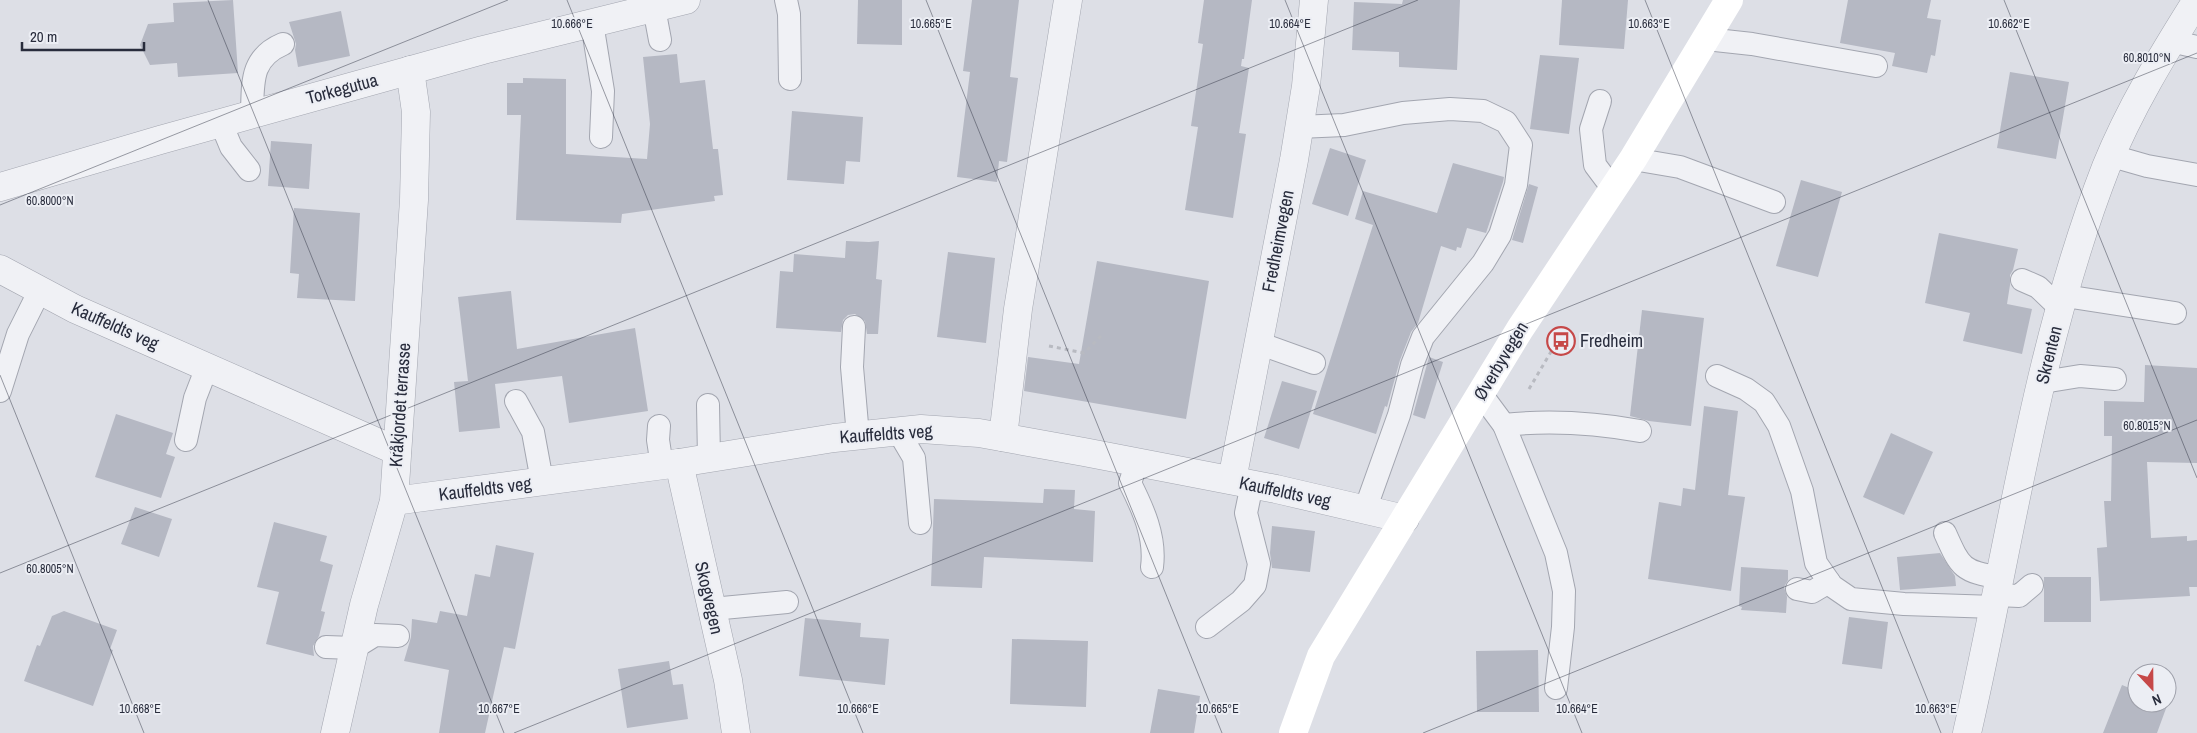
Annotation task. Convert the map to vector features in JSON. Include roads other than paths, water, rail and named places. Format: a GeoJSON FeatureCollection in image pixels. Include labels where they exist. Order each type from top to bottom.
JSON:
{"type":"FeatureCollection","features":[{"type":"Feature","properties":{"kind":"main road","name":"Øverbyvegen"},"geometry":{"type":"LineString","coordinates":[[1294,733],[1321,656],[1520,328],[1633,159],[1729,0]]}},
{"type":"Feature","properties":{"kind":"street","name":"Torkegutua"},"geometry":{"type":"LineString","coordinates":[[0,187],[410,70],[686,0]]}},
{"type":"Feature","properties":{"kind":"street"},"geometry":{"type":"LineString","coordinates":[[1003,437],[1042,153],[1068,0]]}},
{"type":"Feature","properties":{"kind":"street","name":"Fredheimvegen"},"geometry":{"type":"LineString","coordinates":[[1242,482],[1258,343],[1306,86],[1314,0]]}},
{"type":"Feature","properties":{"kind":"street","name":"Skrenten"},"geometry":{"type":"LineString","coordinates":[[1967,733],[1998,594],[2030,435],[2069,277],[2112,156],[2150,75],[2184,44],[2197,0]]}},
{"type":"Feature","properties":{"kind":"street","name":"Kråkjordet terrasse"},"geometry":{"type":"LineString","coordinates":[[336,733],[364,605],[394,501],[414,200],[416,112],[410,70]]}},
{"type":"Feature","properties":{"kind":"street","name":"Kauffeldts veg"},"geometry":{"type":"LineString","coordinates":[[0,269],[75,309],[397,451]]}},
{"type":"Feature","properties":{"kind":"street","name":"Kauffeldts veg"},"geometry":{"type":"LineString","coordinates":[[394,501],[921,428],[1003,437],[1242,482],[1405,518]]}},
{"type":"Feature","properties":{"kind":"street","name":"Skogvegen"},"geometry":{"type":"LineString","coordinates":[[670,464],[712,609],[728,680],[736,733]]}},
{"type":"Feature","properties":{"kind":"lane"},"geometry":{"type":"LineString","coordinates":[[786,0],[789,14],[790,79]]}},
{"type":"Feature","properties":{"kind":"lane"},"geometry":{"type":"LineString","coordinates":[[654,8],[660,40]]}},
{"type":"Feature","properties":{"kind":"lane"},"geometry":{"type":"LineString","coordinates":[[592,23],[603,91],[601,138]]}},
{"type":"Feature","properties":{"kind":"lane"},"geometry":{"type":"LineString","coordinates":[[1706,39],[1752,44],[1876,66]]}},
{"type":"Feature","properties":{"kind":"lane"},"geometry":{"type":"LineString","coordinates":[[252,114],[253,75],[270,50],[283,44]]}},
{"type":"Feature","properties":{"kind":"lane"},"geometry":{"type":"LineString","coordinates":[[1600,101],[1591,129],[1595,165],[1613,189]]}},
{"type":"Feature","properties":{"kind":"lane"},"geometry":{"type":"LineString","coordinates":[[1299,127],[1344,125],[1403,113],[1450,109],[1483,111],[1506,122],[1521,145],[1516,185],[1500,234],[1483,264],[1424,337],[1412,365],[1398,415],[1365,510]]}},
{"type":"Feature","properties":{"kind":"lane"},"geometry":{"type":"LineString","coordinates":[[221,123],[231,147],[249,170]]}},
{"type":"Feature","properties":{"kind":"lane"},"geometry":{"type":"LineString","coordinates":[[2112,156],[2147,166],[2197,174]]}},
{"type":"Feature","properties":{"kind":"lane"},"geometry":{"type":"LineString","coordinates":[[1633,159],[1680,167],[1774,202]]}},
{"type":"Feature","properties":{"kind":"lane"},"geometry":{"type":"LineString","coordinates":[[2022,280],[2063,302],[2175,313]]}},
{"type":"Feature","properties":{"kind":"lane"},"geometry":{"type":"LineString","coordinates":[[0,391],[18,334],[40,290]]}},
{"type":"Feature","properties":{"kind":"lane"},"geometry":{"type":"LineString","coordinates":[[854,327],[852,367],[858,436]]}},
{"type":"Feature","properties":{"kind":"lane"},"geometry":{"type":"LineString","coordinates":[[1258,343],[1314,363]]}},
{"type":"Feature","properties":{"kind":"lane"},"geometry":{"type":"LineString","coordinates":[[186,440],[195,398],[208,367]]}},
{"type":"Feature","properties":{"kind":"lane"},"geometry":{"type":"LineString","coordinates":[[1717,376],[1746,390],[1764,402],[1779,426],[1802,491],[1816,563],[1832,586],[1851,599],[1904,604],[1998,594],[2018,596],[2032,585]]}},
{"type":"Feature","properties":{"kind":"lane"},"geometry":{"type":"LineString","coordinates":[[2043,382],[2080,376],[2115,379]]}},
{"type":"Feature","properties":{"kind":"lane"},"geometry":{"type":"LineString","coordinates":[[1481,394],[1504,425],[1550,536],[1564,591],[1563,626],[1556,688]]}},
{"type":"Feature","properties":{"kind":"lane"},"geometry":{"type":"LineString","coordinates":[[516,401],[533,432],[542,481]]}},
{"type":"Feature","properties":{"kind":"lane"},"geometry":{"type":"LineString","coordinates":[[708,405],[709,458]]}},
{"type":"Feature","properties":{"kind":"lane"},"geometry":{"type":"LineString","coordinates":[[1504,425],[1539,421],[1604,424],[1640,431]]}},
{"type":"Feature","properties":{"kind":"lane"},"geometry":{"type":"LineString","coordinates":[[659,426],[658,440],[670,464]]}},
{"type":"Feature","properties":{"kind":"lane"},"geometry":{"type":"LineString","coordinates":[[898,431],[914,458],[920,523]]}},
{"type":"Feature","properties":{"kind":"lane"},"geometry":{"type":"LineString","coordinates":[[1137,462],[1130,483],[1142,508],[1154,550],[1152,567]]}},
{"type":"Feature","properties":{"kind":"lane"},"geometry":{"type":"LineString","coordinates":[[1207,627],[1241,601],[1255,586],[1259,564],[1246,513],[1242,482]]}},
{"type":"Feature","properties":{"kind":"lane"},"geometry":{"type":"LineString","coordinates":[[1945,533],[1956,559],[1998,594]]}},
{"type":"Feature","properties":{"kind":"lane"},"geometry":{"type":"LineString","coordinates":[[1797,590],[1812,592],[1829,582]]}},
{"type":"Feature","properties":{"kind":"lane"},"geometry":{"type":"LineString","coordinates":[[712,609],[787,602]]}},
{"type":"Feature","properties":{"kind":"lane"},"geometry":{"type":"LineString","coordinates":[[326,647],[354,648],[375,635],[398,636]]}},
{"type":"Feature","properties":{"kind":"place","name":"Fredheim"},"geometry":{"type":"Point","coordinates":[1561,341]}}]}
